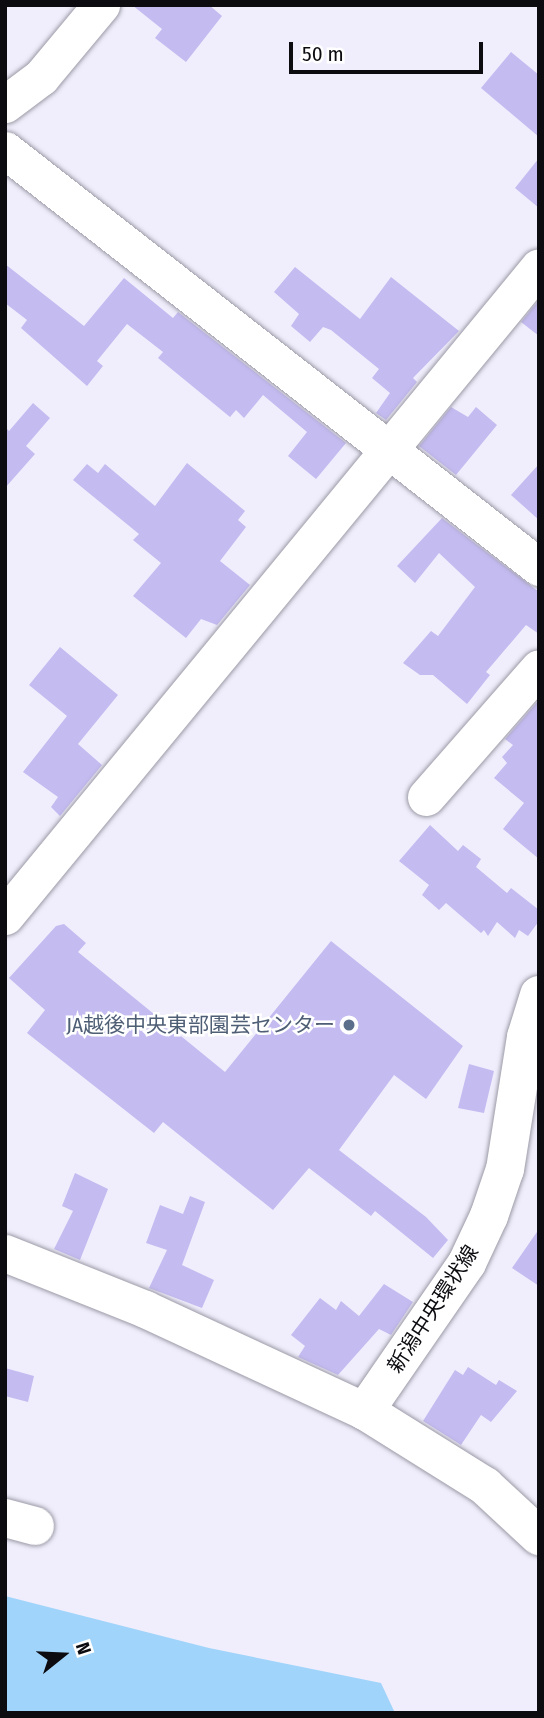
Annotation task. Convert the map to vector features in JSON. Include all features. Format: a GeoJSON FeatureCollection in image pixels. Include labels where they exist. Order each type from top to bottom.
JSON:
{"type":"FeatureCollection","features":[{"type":"Feature","properties":{"kind":"main road","name":"新潟中央環状線"},"geometry":{"type":"LineString","coordinates":[[365,1411],[467,1264],[488,1216],[505,1169],[526,1037],[539,995]]}},
{"type":"Feature","properties":{"kind":"main road"},"geometry":{"type":"LineString","coordinates":[[365,1411],[485,1486],[539,1536]]}},
{"type":"Feature","properties":{"kind":"street"},"geometry":{"type":"LineString","coordinates":[[5,104],[41,77],[101,5]]}},
{"type":"Feature","properties":{"kind":"street"},"geometry":{"type":"LineString","coordinates":[[5,150],[539,567]]}},
{"type":"Feature","properties":{"kind":"street"},"geometry":{"type":"LineString","coordinates":[[5,916],[539,267]]}},
{"type":"Feature","properties":{"kind":"street"},"geometry":{"type":"LineString","coordinates":[[426,797],[539,667]]}},
{"type":"Feature","properties":{"kind":"street"},"geometry":{"type":"LineString","coordinates":[[5,1253],[145,1309],[365,1411]]}},
{"type":"Feature","properties":{"kind":"water"},"geometry":{"type":"Polygon","coordinates":[[[5,1596],[209,1648],[381,1683],[395,1713],[5,1713],[5,1596]]]}},
{"type":"Feature","properties":{"kind":"building"},"geometry":{"type":"Polygon","coordinates":[[[132,5],[209,5],[222,16],[186,62],[155,38],[162,29],[132,5]]]}},
{"type":"Feature","properties":{"kind":"building"},"geometry":{"type":"Polygon","coordinates":[[[511,52],[539,75],[539,137],[481,88],[511,52]]]}},
{"type":"Feature","properties":{"kind":"building"},"geometry":{"type":"Polygon","coordinates":[[[539,158],[539,208],[515,188],[539,158]]]}},
{"type":"Feature","properties":{"kind":"building"},"geometry":{"type":"Polygon","coordinates":[[[5,264],[84,326],[124,278],[173,318],[178,312],[346,443],[316,479],[288,456],[307,432],[263,395],[244,418],[236,410],[230,417],[158,358],[163,352],[127,324],[97,361],[103,366],[87,386],[21,328],[27,320],[5,303],[5,264]]]}},
{"type":"Feature","properties":{"kind":"building"},"geometry":{"type":"Polygon","coordinates":[[[295,267],[360,319],[391,277],[459,331],[413,378],[417,382],[386,420],[376,413],[390,393],[372,378],[379,369],[331,330],[323,327],[310,342],[291,326],[299,314],[274,292],[295,267]]]}},
{"type":"Feature","properties":{"kind":"building"},"geometry":{"type":"Polygon","coordinates":[[[539,300],[539,336],[521,322],[539,300]]]}},
{"type":"Feature","properties":{"kind":"building"},"geometry":{"type":"Polygon","coordinates":[[[33,403],[50,418],[26,446],[35,454],[5,488],[5,427],[9,431],[33,403]]]}},
{"type":"Feature","properties":{"kind":"building"},"geometry":{"type":"Polygon","coordinates":[[[451,407],[468,417],[476,407],[497,425],[456,475],[419,446],[451,407]]]}},
{"type":"Feature","properties":{"kind":"building"},"geometry":{"type":"Polygon","coordinates":[[[187,463],[245,511],[238,520],[246,527],[220,561],[250,585],[217,625],[201,619],[186,638],[133,596],[161,563],[133,540],[139,534],[73,480],[87,464],[98,473],[105,464],[155,506],[187,463]]]}},
{"type":"Feature","properties":{"kind":"building"},"geometry":{"type":"Polygon","coordinates":[[[539,464],[539,520],[511,495],[539,464]]]}},
{"type":"Feature","properties":{"kind":"building"},"geometry":{"type":"Polygon","coordinates":[[[442,518],[539,592],[539,634],[526,625],[486,672],[490,675],[467,704],[433,675],[420,675],[403,663],[431,631],[438,636],[475,587],[439,553],[415,583],[397,566],[442,518]]]}},
{"type":"Feature","properties":{"kind":"building"},"geometry":{"type":"Polygon","coordinates":[[[60,647],[118,695],[78,744],[102,765],[60,816],[51,807],[58,797],[23,772],[67,716],[29,685],[60,647]]]}},
{"type":"Feature","properties":{"kind":"building"},"geometry":{"type":"Polygon","coordinates":[[[539,700],[539,859],[503,829],[524,803],[494,778],[507,763],[502,757],[513,745],[505,739],[539,700]]]}},
{"type":"Feature","properties":{"kind":"building"},"geometry":{"type":"Polygon","coordinates":[[[430,825],[458,851],[463,845],[481,859],[476,867],[507,893],[511,888],[539,910],[539,921],[528,936],[519,930],[515,938],[497,922],[488,936],[484,930],[481,933],[446,903],[439,910],[422,895],[429,885],[399,861],[430,825]]]}},
{"type":"Feature","properties":{"kind":"building"},"geometry":{"type":"Polygon","coordinates":[[[64,924],[86,943],[78,952],[225,1072],[331,941],[463,1046],[426,1099],[394,1075],[339,1150],[426,1217],[448,1240],[433,1258],[375,1211],[371,1216],[309,1168],[273,1210],[163,1122],[154,1133],[27,1033],[45,1010],[9,978],[56,926],[64,924]]]}},
{"type":"Feature","properties":{"kind":"building"},"geometry":{"type":"Polygon","coordinates":[[[469,1064],[494,1071],[484,1113],[458,1108],[469,1064]]]}},
{"type":"Feature","properties":{"kind":"building"},"geometry":{"type":"Polygon","coordinates":[[[75,1173],[108,1189],[80,1260],[54,1249],[73,1211],[62,1206],[75,1173]]]}},
{"type":"Feature","properties":{"kind":"building"},"geometry":{"type":"Polygon","coordinates":[[[190,1196],[205,1202],[182,1265],[214,1280],[202,1308],[149,1288],[167,1250],[146,1243],[160,1205],[183,1214],[190,1196]]]}},
{"type":"Feature","properties":{"kind":"building"},"geometry":{"type":"Polygon","coordinates":[[[539,1229],[539,1286],[512,1268],[539,1229]]]}},
{"type":"Feature","properties":{"kind":"building"},"geometry":{"type":"Polygon","coordinates":[[[384,1284],[413,1302],[391,1335],[379,1329],[338,1375],[298,1357],[305,1346],[291,1335],[320,1298],[336,1310],[341,1301],[359,1316],[384,1284]]]}},
{"type":"Feature","properties":{"kind":"building"},"geometry":{"type":"Polygon","coordinates":[[[468,1367],[496,1385],[499,1380],[517,1391],[491,1422],[481,1415],[461,1445],[423,1421],[455,1370],[463,1375],[468,1367]]]}},
{"type":"Feature","properties":{"kind":"building"},"geometry":{"type":"Polygon","coordinates":[[[5,1368],[34,1376],[28,1402],[5,1396],[5,1368]]]}},
{"type":"Feature","properties":{"kind":"place","name":"JA越後中央東部園芸センター"},"geometry":{"type":"Point","coordinates":[349,1025]}}]}
